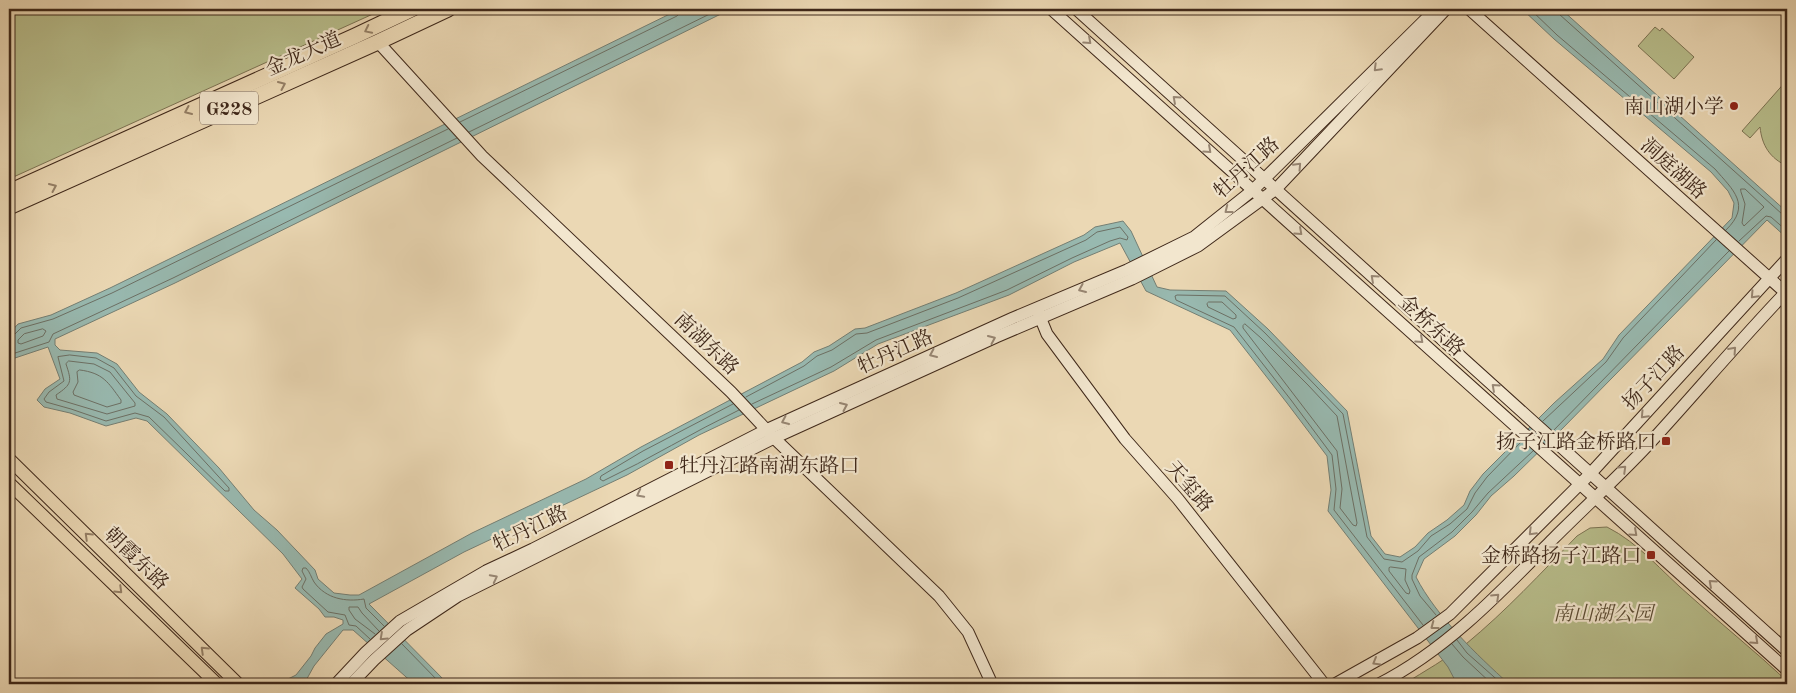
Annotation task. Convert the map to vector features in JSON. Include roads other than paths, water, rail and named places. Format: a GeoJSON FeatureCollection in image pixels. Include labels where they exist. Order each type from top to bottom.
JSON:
{"type":"FeatureCollection","features":[{"type":"Feature","properties":{"kind":"highway","name":"金龙大道"},"geometry":{"type":"LineString","coordinates":[[9,192],[412,9]]}},
{"type":"Feature","properties":{"kind":"highway","name":"金龙大道"},"geometry":{"type":"LineString","coordinates":[[9,206],[448,9]]}},
{"type":"Feature","properties":{"kind":"main road","name":"朝霞东路"},"geometry":{"type":"LineString","coordinates":[[9,459],[238,684]]}},
{"type":"Feature","properties":{"kind":"main road","name":"朝霞东路"},"geometry":{"type":"LineString","coordinates":[[9,483],[217,684]]}},
{"type":"Feature","properties":{"kind":"street","name":"金桥东路"},"geometry":{"type":"LineString","coordinates":[[1051,9],[1787,670]]}},
{"type":"Feature","properties":{"kind":"street","name":"金桥东路"},"geometry":{"type":"LineString","coordinates":[[1076,9],[1787,651]]}},
{"type":"Feature","properties":{"kind":"street","name":"牡丹江路"},"geometry":{"type":"LineString","coordinates":[[1152,264],[1194,237],[1253,190],[1436,9]]}},
{"type":"Feature","properties":{"kind":"street","name":"牡丹江路"},"geometry":{"type":"LineString","coordinates":[[336,684],[404,625],[770,434],[1038,313],[1198,246],[1276,189],[1446,9]]}},
{"type":"Feature","properties":{"kind":"street","name":"洞庭湖路"},"geometry":{"type":"LineString","coordinates":[[1469,9],[1787,293]]}},
{"type":"Feature","properties":{"kind":"street","name":"南湖东路"},"geometry":{"type":"LineString","coordinates":[[378,42],[474,147],[730,392],[770,434],[939,596],[968,632],[992,684]]}},
{"type":"Feature","properties":{"kind":"street","name":"扬子江路"},"geometry":{"type":"LineString","coordinates":[[1335,684],[1417,638],[1450,614],[1580,484],[1787,259]]}},
{"type":"Feature","properties":{"kind":"street","name":"扬子江路"},"geometry":{"type":"LineString","coordinates":[[1379,684],[1393,677],[1431,651],[1494,599],[1646,447],[1787,293]]}},
{"type":"Feature","properties":{"kind":"street","name":"天玺路"},"geometry":{"type":"LineString","coordinates":[[1038,313],[1047,334],[1125,439],[1184,507],[1324,684]]}},
{"type":"Feature","properties":{"kind":"street","name":"牡丹江路"},"geometry":{"type":"LineString","coordinates":[[351,684],[370,656]]}},
{"type":"Feature","properties":{"kind":"water"},"geometry":{"type":"Polygon","coordinates":[[[680,9],[731,9],[175,283],[55,339],[55,345],[60,350],[97,353],[117,364],[139,392],[167,414],[219,468],[254,510],[277,530],[315,570],[318,579],[334,593],[359,595],[472,533],[586,479],[641,447],[802,362],[814,352],[829,346],[855,329],[865,328],[956,293],[1084,235],[1095,227],[1123,221],[1131,231],[1157,287],[1170,290],[1226,291],[1268,329],[1347,411],[1371,536],[1385,554],[1400,557],[1415,547],[1428,533],[1464,505],[1470,491],[1483,474],[1554,403],[1603,359],[1619,335],[1732,218],[1734,203],[1728,191],[1711,172],[1554,39],[1522,9],[1561,9],[1787,212],[1787,238],[1767,220],[1560,431],[1491,496],[1476,515],[1455,536],[1424,559],[1416,577],[1424,592],[1458,634],[1509,684],[1457,684],[1448,667],[1328,511],[1331,490],[1327,456],[1287,403],[1230,330],[1146,291],[1120,243],[1074,262],[1009,295],[878,344],[834,371],[699,435],[627,475],[464,552],[369,604],[448,684],[414,684],[353,630],[343,630],[314,666],[304,684],[286,684],[288,679],[296,675],[326,634],[343,624],[343,620],[325,617],[319,609],[295,588],[302,579],[283,554],[147,421],[136,418],[106,426],[70,413],[44,407],[37,400],[45,389],[60,379],[48,347],[9,360],[9,334],[18,324],[51,315],[110,288],[680,9]]]}},
{"type":"Feature","properties":{"kind":"place","name":"南山湖小学"},"geometry":{"type":"Point","coordinates":[1734,106]}},
{"type":"Feature","properties":{"kind":"place","name":"扬子江路金桥路口"},"geometry":{"type":"Point","coordinates":[1666,441]}},
{"type":"Feature","properties":{"kind":"place","name":"牡丹江路南湖东路口"},"geometry":{"type":"Point","coordinates":[669,465]}},
{"type":"Feature","properties":{"kind":"place","name":"金桥路扬子江路口"},"geometry":{"type":"Point","coordinates":[1651,555]}},
{"type":"Feature","properties":{"kind":"park label","name":"南山湖公园"},"geometry":{"type":"Point","coordinates":[1603,613]}}]}
